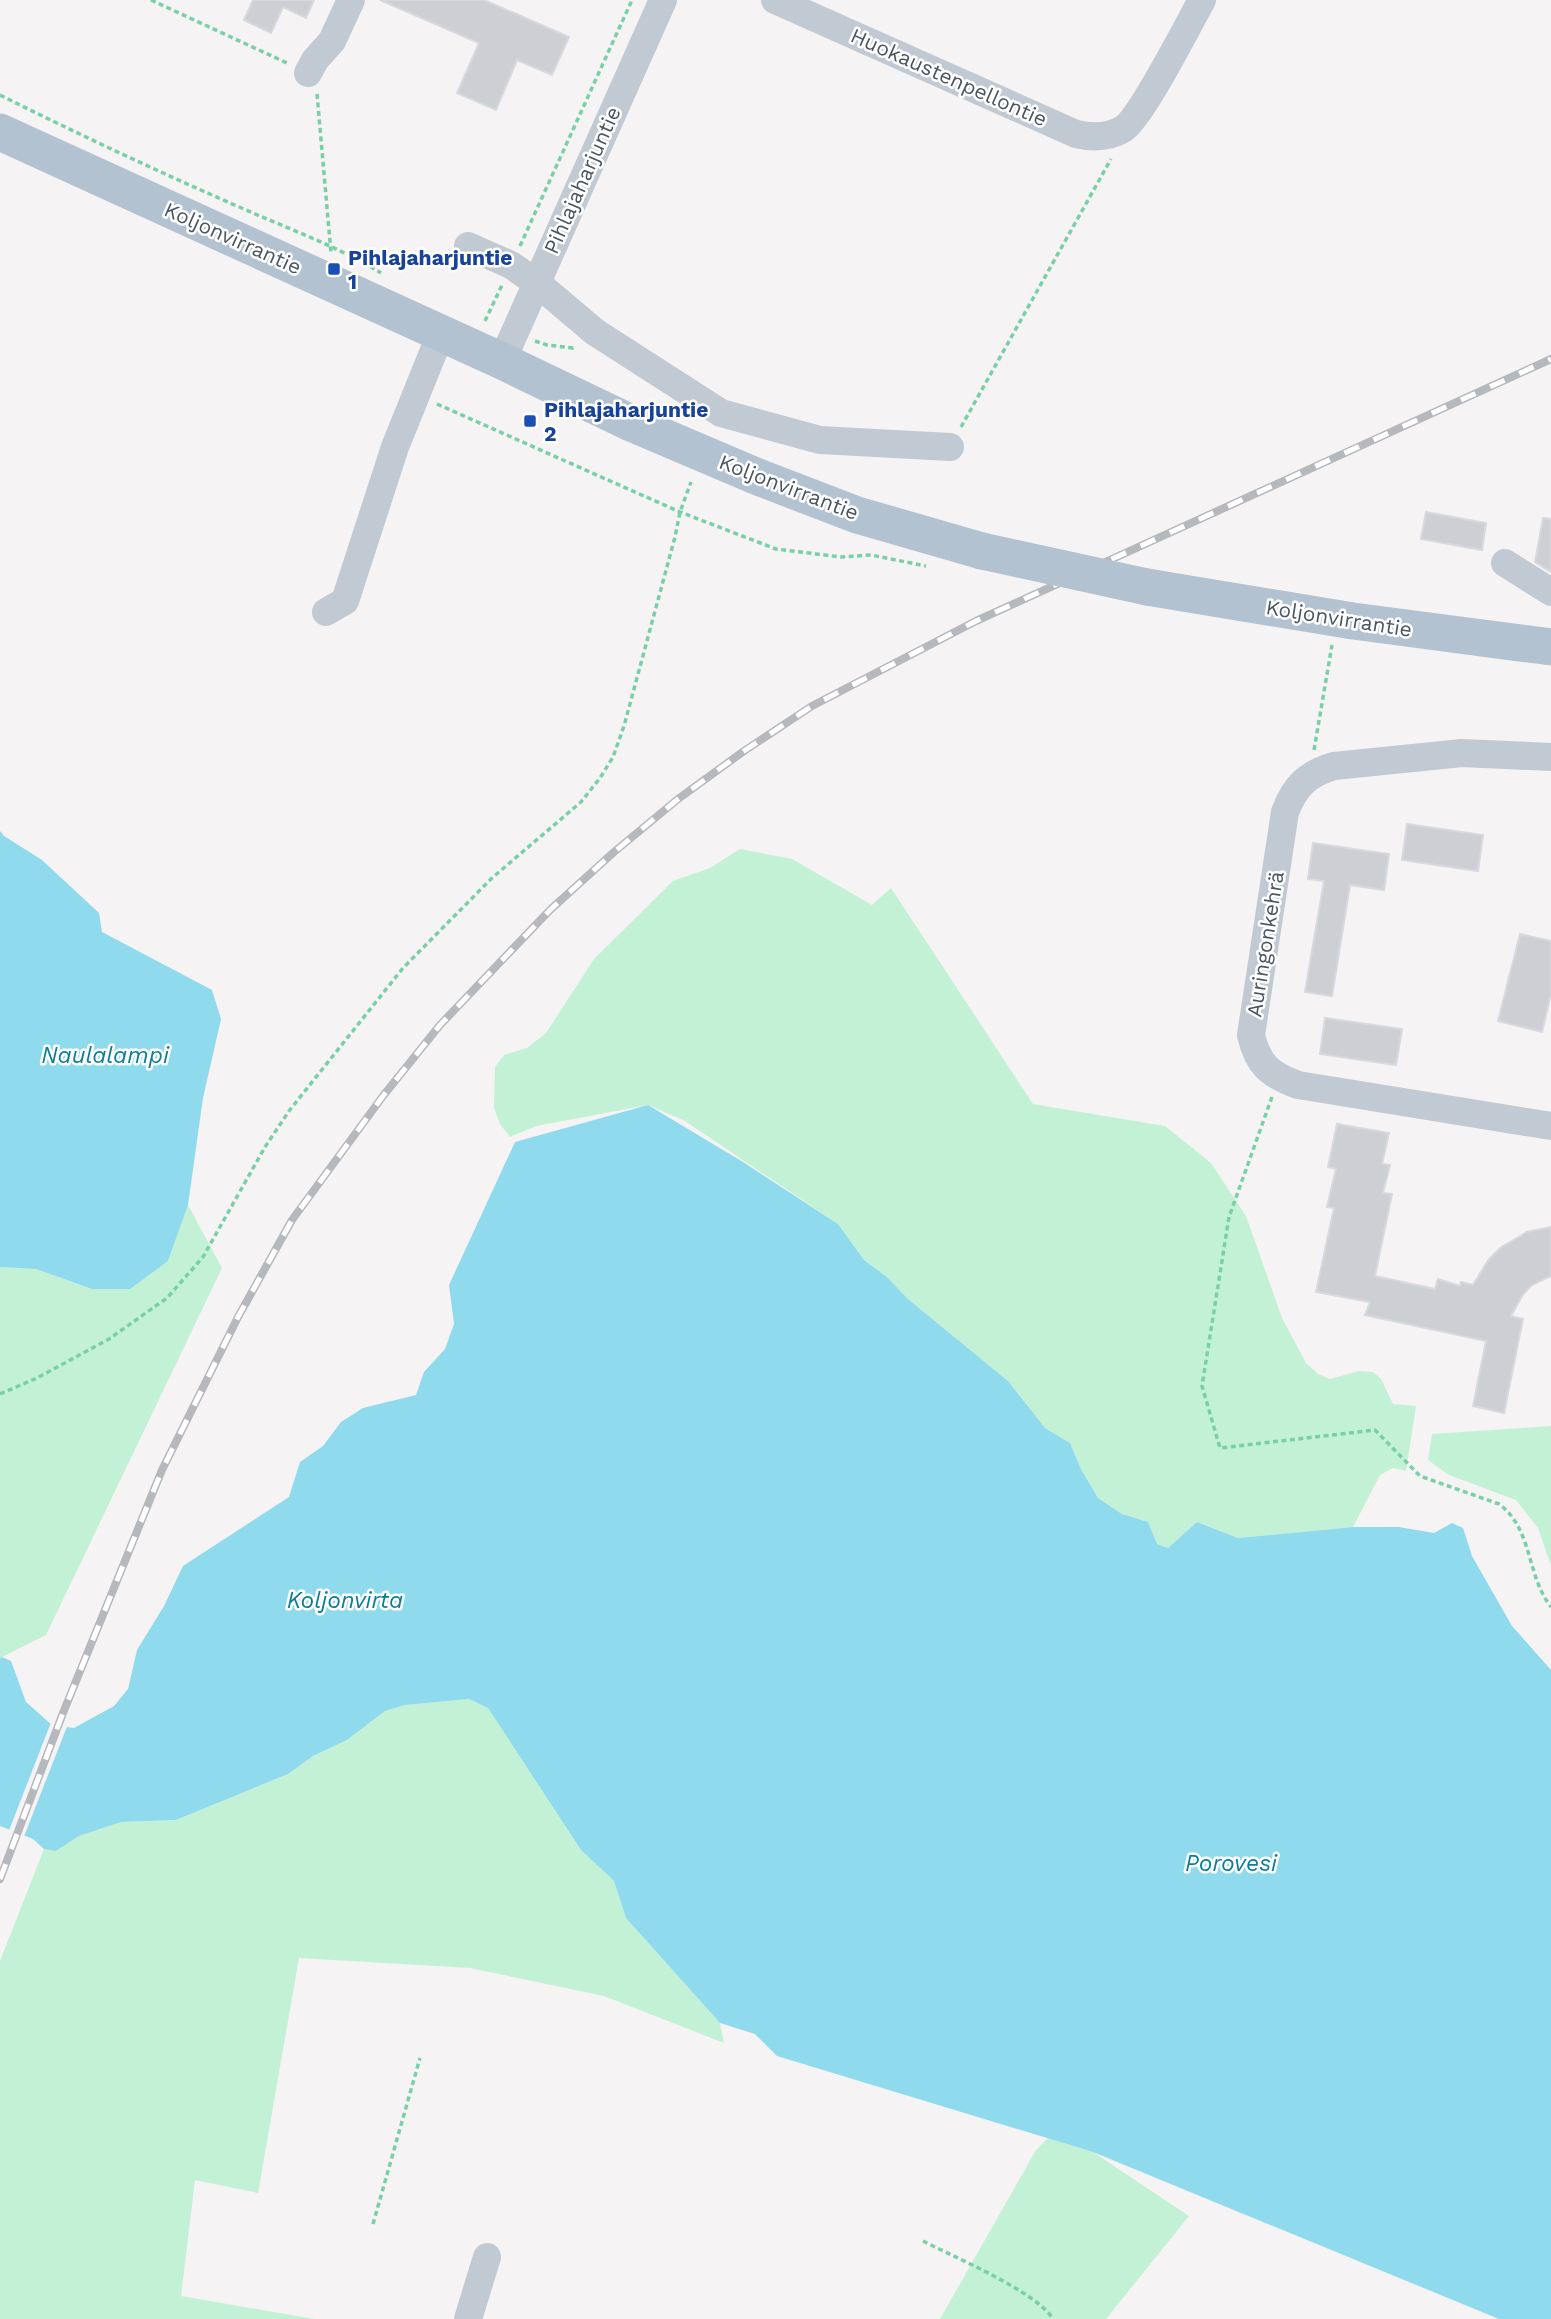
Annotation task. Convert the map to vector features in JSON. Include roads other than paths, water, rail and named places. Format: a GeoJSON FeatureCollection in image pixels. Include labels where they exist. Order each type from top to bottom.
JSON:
{"type":"FeatureCollection","features":[{"type":"Feature","properties":{"kind":"main road","name":"Koljonvirrantie"},"geometry":{"type":"LineString","coordinates":[[0,132],[441,333],[509,347],[631,423],[758,477],[858,515],[982,551],[1147,587],[1353,621],[1551,648]]}},
{"type":"Feature","properties":{"kind":"street"},"geometry":{"type":"LineString","coordinates":[[308,73],[314,61],[332,41],[351,0]]}},
{"type":"Feature","properties":{"kind":"street","name":"Pihlajaharjuntie"},"geometry":{"type":"LineString","coordinates":[[509,347],[663,0]]}},
{"type":"Feature","properties":{"kind":"street","name":"Huokaustenpellontie"},"geometry":{"type":"LineString","coordinates":[[775,0],[830,11],[1076,134],[1091,137],[1103,137],[1125,128],[1170,59],[1202,0]]}},
{"type":"Feature","properties":{"kind":"street"},"geometry":{"type":"LineString","coordinates":[[468,246],[511,265],[537,282],[595,331],[721,413],[820,440],[950,447]]}},
{"type":"Feature","properties":{"kind":"street"},"geometry":{"type":"LineString","coordinates":[[326,612],[345,601],[395,447],[441,333]]}},
{"type":"Feature","properties":{"kind":"street"},"geometry":{"type":"LineString","coordinates":[[1505,563],[1551,592]]}},
{"type":"Feature","properties":{"kind":"street","name":"Auringonkehrä"},"geometry":{"type":"LineString","coordinates":[[1551,757],[1462,753],[1334,766],[1309,776],[1293,793],[1285,812],[1251,1035],[1255,1052],[1265,1067],[1279,1078],[1298,1085],[1551,1126]]}},
{"type":"Feature","properties":{"kind":"street"},"geometry":{"type":"LineString","coordinates":[[468,2319],[486,2257]]}},
{"type":"Feature","properties":{"kind":"water","name":"Naulalampi"},"geometry":{"type":"Polygon","coordinates":[[[0,831],[42,860],[99,913],[102,932],[212,990],[221,1019],[203,1098],[188,1205],[168,1261],[130,1289],[92,1289],[36,1269],[0,1267],[0,831]]]}},
{"type":"Feature","properties":{"kind":"water","name":"Porovesi"},"geometry":{"type":"Polygon","coordinates":[[[648,1105],[743,1162],[838,1224],[864,1260],[1008,1381],[1045,1428],[1070,1443],[1098,1498],[1122,1514],[1148,1522],[1157,1544],[1168,1548],[1197,1522],[1238,1538],[1353,1527],[1399,1527],[1434,1533],[1452,1523],[1463,1528],[1472,1556],[1512,1626],[1551,1670],[1551,2319],[1499,2319],[1093,2152],[777,2056],[755,2034],[720,2023],[626,1918],[614,1881],[581,1850],[488,1708],[469,1699],[405,1705],[385,1711],[347,1740],[313,1756],[288,1774],[176,1820],[121,1822],[79,1836],[56,1851],[44,1849],[33,1839],[0,1826],[0,1658],[11,1661],[26,1702],[52,1725],[74,1728],[114,1706],[128,1689],[137,1650],[164,1606],[183,1566],[289,1497],[300,1462],[323,1446],[341,1422],[363,1408],[416,1395],[424,1372],[445,1349],[454,1324],[449,1285],[515,1142],[648,1105]]]}},
{"type":"Feature","properties":{"kind":"railway"},"geometry":{"type":"LineString","coordinates":[[0,1879],[63,1713],[162,1470],[238,1317],[292,1220],[383,1096],[440,1025],[550,910],[678,799],[812,706],[976,621],[1551,359]]}},
{"type":"Feature","properties":{"kind":"place","name":"Pihlajaharjuntie 1"},"geometry":{"type":"Point","coordinates":[334,269]}},
{"type":"Feature","properties":{"kind":"place","name":"Pihlajaharjuntie 2"},"geometry":{"type":"Point","coordinates":[530,421]}},
{"type":"Feature","properties":{"kind":"water label","name":"Koljonvirta"},"geometry":{"type":"Point","coordinates":[345,1600]}}]}
